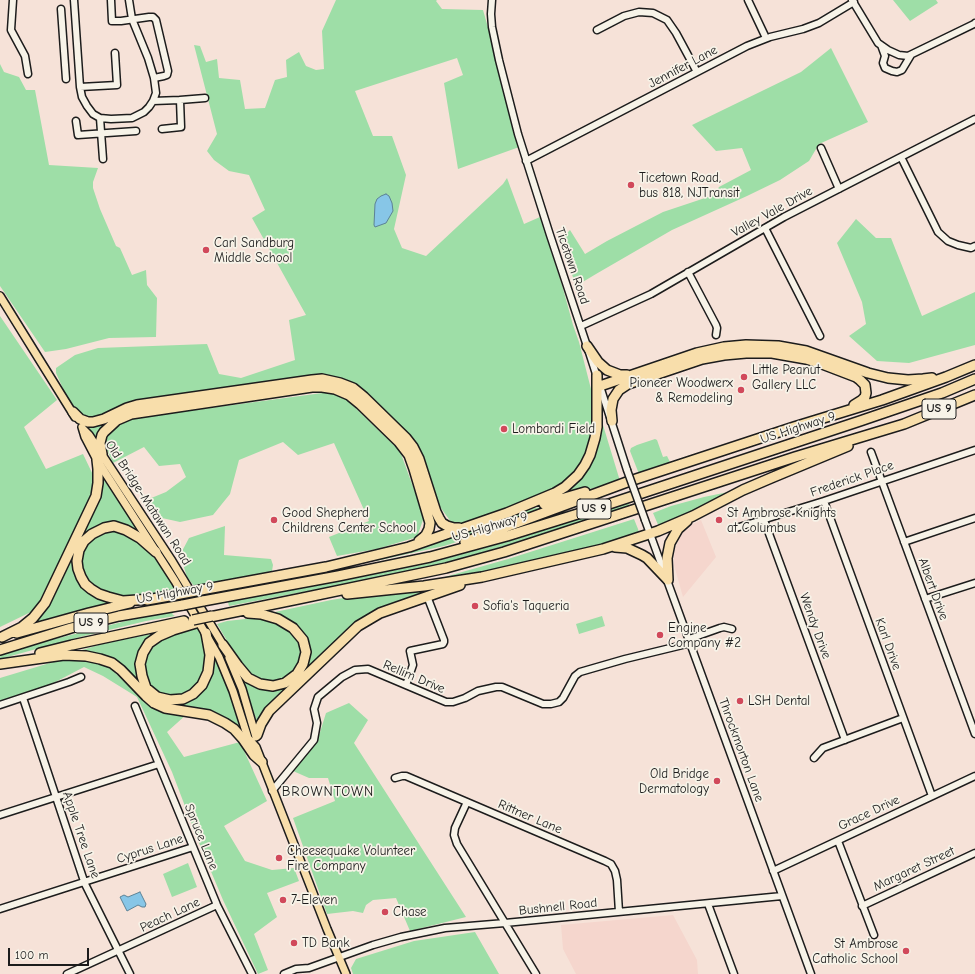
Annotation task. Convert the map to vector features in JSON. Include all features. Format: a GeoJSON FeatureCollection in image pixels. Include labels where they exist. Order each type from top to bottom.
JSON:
{"type":"FeatureCollection","features":[{"type":"Feature","properties":{"kind":"highway"},"geometry":{"type":"LineString","coordinates":[[600,386],[707,350],[746,345],[778,346],[806,351],[868,373],[898,380],[928,379],[975,365]]}},
{"type":"Feature","properties":{"kind":"highway"},"geometry":{"type":"LineString","coordinates":[[587,346],[598,362],[607,370],[620,375],[633,374]]}},
{"type":"Feature","properties":{"kind":"highway"},"geometry":{"type":"LineString","coordinates":[[612,421],[611,410],[613,399],[619,390],[628,384],[702,359],[746,352],[772,353],[806,359],[860,380],[865,385],[866,389],[865,396],[862,400],[857,404],[832,415]]}},
{"type":"Feature","properties":{"kind":"highway"},"geometry":{"type":"LineString","coordinates":[[430,557],[456,545],[627,482],[882,400],[975,365]]}},
{"type":"Feature","properties":{"kind":"highway"},"geometry":{"type":"LineString","coordinates":[[1,638],[89,613],[151,599],[326,567],[409,547],[463,529],[550,496],[559,491],[578,475],[590,455],[597,433],[598,422],[597,375]]}},
{"type":"Feature","properties":{"kind":"highway"},"geometry":{"type":"LineString","coordinates":[[72,412],[80,420],[93,422],[137,405],[312,380],[322,379],[340,383],[353,388],[364,397],[406,438],[413,447],[419,459],[435,510],[439,518],[447,526],[463,529]]}},
{"type":"Feature","properties":{"kind":"highway","name":"US Highway 9"},"geometry":{"type":"LineString","coordinates":[[0,650],[71,628],[119,616],[338,576],[430,557],[507,536],[600,507],[860,421],[975,380]]}},
{"type":"Feature","properties":{"kind":"highway"},"geometry":{"type":"LineString","coordinates":[[1,638],[22,627],[33,618],[45,603],[96,496],[100,443],[102,435],[117,420],[131,414],[322,387],[335,389],[349,395],[399,442],[412,461],[430,523],[428,532],[424,537],[409,547]]}},
{"type":"Feature","properties":{"kind":"highway","name":"US Highway 9"},"geometry":{"type":"LineString","coordinates":[[0,664],[72,645],[194,622],[212,616],[298,600],[446,568],[504,552],[787,459],[904,424],[975,395]]}},
{"type":"Feature","properties":{"kind":"highway"},"geometry":{"type":"LineString","coordinates":[[298,600],[424,586],[482,577],[603,549],[651,534],[693,516],[770,478],[904,424]]}},
{"type":"Feature","properties":{"kind":"highway"},"geometry":{"type":"LineString","coordinates":[[507,513],[627,482]]}},
{"type":"Feature","properties":{"kind":"highway"},"geometry":{"type":"LineString","coordinates":[[668,580],[667,558],[670,543],[678,529],[693,516]]}},
{"type":"Feature","properties":{"kind":"highway"},"geometry":{"type":"LineString","coordinates":[[151,599],[123,600],[108,598],[99,594],[90,589],[81,577],[77,561],[79,550],[84,541],[92,534],[104,528],[114,526],[126,530],[140,538],[156,552]]}},
{"type":"Feature","properties":{"kind":"highway"},"geometry":{"type":"LineString","coordinates":[[603,549],[621,547],[637,552],[647,558],[668,580]]}},
{"type":"Feature","properties":{"kind":"highway"},"geometry":{"type":"LineString","coordinates":[[257,735],[261,724],[269,711],[358,626],[380,613],[482,577]]}},
{"type":"Feature","properties":{"kind":"highway"},"geometry":{"type":"LineString","coordinates":[[223,645],[248,678],[260,684],[273,686],[285,683],[297,674],[303,664],[306,652],[303,640],[294,628],[278,619],[261,614],[235,612]]}},
{"type":"Feature","properties":{"kind":"highway"},"geometry":{"type":"LineString","coordinates":[[194,622],[159,636],[149,643],[143,652],[140,664],[146,688],[157,697],[170,700],[183,699],[193,694],[202,684],[208,672],[210,655],[206,633]]}},
{"type":"Feature","properties":{"kind":"highway"},"geometry":{"type":"LineString","coordinates":[[0,664],[64,655],[86,656],[112,663],[122,670],[154,703],[165,708],[209,716],[225,722],[234,729],[254,755],[262,762]]}},
{"type":"Feature","properties":{"kind":"main road","name":"Old Bridge-Matawan Road"},"geometry":{"type":"LineString","coordinates":[[0,296],[82,427],[85,438],[176,567],[223,645],[242,689],[257,735],[256,747]]}},
{"type":"Feature","properties":{"kind":"main road","name":"Old Bridge-Matawan Road"},"geometry":{"type":"LineString","coordinates":[[99,457],[175,581],[219,657],[230,683],[248,738],[256,747],[326,930],[346,974]]}},
{"type":"Feature","properties":{"kind":"street"},"geometry":{"type":"LineString","coordinates":[[13,0],[12,30],[25,56],[28,74]]}},
{"type":"Feature","properties":{"kind":"street"},"geometry":{"type":"LineString","coordinates":[[74,0],[82,97],[93,114],[100,118],[111,120],[132,118],[144,112],[149,108],[156,93],[154,78],[148,58],[132,20],[130,0]]}},
{"type":"Feature","properties":{"kind":"street"},"geometry":{"type":"LineString","coordinates":[[111,0],[112,21],[149,17],[153,17],[156,20],[168,71],[167,75],[154,78]]}},
{"type":"Feature","properties":{"kind":"street","name":"Ticetown Road"},"geometry":{"type":"LineString","coordinates":[[492,0],[490,14],[495,41],[526,162],[627,470],[651,534]]}},
{"type":"Feature","properties":{"kind":"street"},"geometry":{"type":"LineString","coordinates":[[748,0],[766,38]]}},
{"type":"Feature","properties":{"kind":"street"},"geometry":{"type":"LineString","coordinates":[[853,1],[878,43],[899,55],[911,55],[975,23]]}},
{"type":"Feature","properties":{"kind":"street","name":"Jennifer Lane"},"geometry":{"type":"LineString","coordinates":[[526,162],[730,54],[766,38],[803,29],[818,23],[853,1]]}},
{"type":"Feature","properties":{"kind":"street"},"geometry":{"type":"LineString","coordinates":[[61,9],[66,80]]}},
{"type":"Feature","properties":{"kind":"street"},"geometry":{"type":"LineString","coordinates":[[597,30],[624,16],[639,12],[653,13],[667,20],[676,33],[697,72]]}},
{"type":"Feature","properties":{"kind":"street"},"geometry":{"type":"LineString","coordinates":[[63,42],[77,42]]}},
{"type":"Feature","properties":{"kind":"street"},"geometry":{"type":"LineString","coordinates":[[881,45],[885,56],[883,63],[886,68],[892,72],[902,70],[911,55]]}},
{"type":"Feature","properties":{"kind":"street"},"geometry":{"type":"LineString","coordinates":[[80,87],[117,85],[115,53]]}},
{"type":"Feature","properties":{"kind":"street"},"geometry":{"type":"LineString","coordinates":[[153,101],[205,98]]}},
{"type":"Feature","properties":{"kind":"street"},"geometry":{"type":"LineString","coordinates":[[162,129],[181,127],[180,100]]}},
{"type":"Feature","properties":{"kind":"street"},"geometry":{"type":"LineString","coordinates":[[100,118],[103,159]]}},
{"type":"Feature","properties":{"kind":"street","name":"Valley Vale Drive"},"geometry":{"type":"LineString","coordinates":[[580,326],[651,294],[784,217],[975,119]]}},
{"type":"Feature","properties":{"kind":"street"},"geometry":{"type":"LineString","coordinates":[[76,121],[78,135],[136,131]]}},
{"type":"Feature","properties":{"kind":"street"},"geometry":{"type":"LineString","coordinates":[[821,148],[839,189]]}},
{"type":"Feature","properties":{"kind":"street"},"geometry":{"type":"LineString","coordinates":[[901,157],[938,232],[948,241],[958,245],[971,248],[975,246]]}},
{"type":"Feature","properties":{"kind":"street"},"geometry":{"type":"LineString","coordinates":[[764,228],[820,336]]}},
{"type":"Feature","properties":{"kind":"street"},"geometry":{"type":"LineString","coordinates":[[688,272],[716,325],[716,334]]}},
{"type":"Feature","properties":{"kind":"street","name":"Frederick Place"},"geometry":{"type":"LineString","coordinates":[[736,528],[824,501],[975,450]]}},
{"type":"Feature","properties":{"kind":"street","name":"Albert Drive"},"geometry":{"type":"LineString","coordinates":[[871,452],[975,734]]}},
{"type":"Feature","properties":{"kind":"street","name":"Karl Drive"},"geometry":{"type":"LineString","coordinates":[[824,501],[932,796]]}},
{"type":"Feature","properties":{"kind":"street"},"geometry":{"type":"LineString","coordinates":[[904,542],[975,518]]}},
{"type":"Feature","properties":{"kind":"street","name":"Wendy Drive"},"geometry":{"type":"LineString","coordinates":[[764,520],[845,740]]}},
{"type":"Feature","properties":{"kind":"street","name":"Throckmorton Lane"},"geometry":{"type":"LineString","coordinates":[[651,534],[811,974]]}},
{"type":"Feature","properties":{"kind":"street"},"geometry":{"type":"LineString","coordinates":[[925,599],[975,583]]}},
{"type":"Feature","properties":{"kind":"street"},"geometry":{"type":"LineString","coordinates":[[406,685],[413,665],[410,651],[443,644],[444,642],[427,596]]}},
{"type":"Feature","properties":{"kind":"street","name":"Rellim Drive"},"geometry":{"type":"LineString","coordinates":[[272,791],[314,740],[317,723],[314,708],[318,697],[342,677],[355,670],[368,669],[446,702],[453,702],[478,691],[496,687],[543,704],[551,704],[559,702],[563,698],[575,676],[580,672],[690,641],[720,628],[724,627],[732,629]]}},
{"type":"Feature","properties":{"kind":"street"},"geometry":{"type":"LineString","coordinates":[[0,705],[81,677]]}},
{"type":"Feature","properties":{"kind":"street","name":"Apple Tree Lane"},"geometry":{"type":"LineString","coordinates":[[22,698],[85,882],[130,974]]}},
{"type":"Feature","properties":{"kind":"street","name":"Spruce Lane"},"geometry":{"type":"LineString","coordinates":[[135,706],[217,905],[252,974]]}},
{"type":"Feature","properties":{"kind":"street"},"geometry":{"type":"LineString","coordinates":[[814,758],[823,748],[903,718]]}},
{"type":"Feature","properties":{"kind":"street"},"geometry":{"type":"LineString","coordinates":[[0,815],[159,764]]}},
{"type":"Feature","properties":{"kind":"street","name":"Rittner Lane"},"geometry":{"type":"LineString","coordinates":[[395,778],[406,776],[611,864],[615,871],[617,880],[619,912]]}},
{"type":"Feature","properties":{"kind":"street","name":"Grace Drive"},"geometry":{"type":"LineString","coordinates":[[773,871],[975,776]]}},
{"type":"Feature","properties":{"kind":"street"},"geometry":{"type":"LineString","coordinates":[[467,802],[455,828],[454,835],[457,844],[536,974]]}},
{"type":"Feature","properties":{"kind":"street"},"geometry":{"type":"LineString","coordinates":[[838,840],[874,935]]}},
{"type":"Feature","properties":{"kind":"street","name":"Cyprus Lane"},"geometry":{"type":"LineString","coordinates":[[0,909],[193,847]]}},
{"type":"Feature","properties":{"kind":"street","name":"Margaret Street"},"geometry":{"type":"LineString","coordinates":[[862,906],[975,853]]}},
{"type":"Feature","properties":{"kind":"street","name":"Bushnell Road"},"geometry":{"type":"LineString","coordinates":[[284,974],[296,969],[309,968],[385,941],[445,928],[782,896]]}},
{"type":"Feature","properties":{"kind":"street"},"geometry":{"type":"LineString","coordinates":[[708,904],[734,974]]}},
{"type":"Feature","properties":{"kind":"street","name":"Peach Lane"},"geometry":{"type":"LineString","coordinates":[[67,974],[217,905]]}},
{"type":"Feature","properties":{"kind":"street"},"geometry":{"type":"LineString","coordinates":[[306,974],[309,968]]}},
{"type":"Feature","properties":{"kind":"shaded area"},"geometry":{"type":"Polygon","coordinates":[[[701,520],[716,557],[683,597],[674,565],[675,549],[684,531],[701,520]]]}},
{"type":"Feature","properties":{"kind":"shaded area"},"geometry":{"type":"Polygon","coordinates":[[[673,915],[697,960],[698,974],[576,974],[563,949],[561,925],[673,915]]]}},
{"type":"Feature","properties":{"kind":"green space"},"geometry":{"type":"Polygon","coordinates":[[[336,0],[437,0],[436,1],[442,9],[483,10],[522,146],[458,169],[444,83],[463,75],[457,58],[355,91],[373,136],[392,136],[406,175],[394,229],[402,248],[426,256],[503,184],[507,178],[524,224],[540,217],[579,342],[592,393],[592,437],[587,453],[575,474],[565,483],[541,496],[460,524],[451,522],[438,504],[426,465],[417,445],[355,385],[325,375],[127,403],[95,418],[87,418],[77,411],[65,393],[56,373],[56,368],[75,355],[98,348],[207,344],[219,374],[241,378],[295,360],[289,320],[306,315],[252,218],[265,210],[249,175],[229,171],[214,160],[207,151],[217,134],[194,45],[200,46],[206,62],[217,59],[219,78],[240,80],[245,109],[265,108],[275,80],[287,77],[286,60],[299,52],[306,66],[316,70],[324,69],[322,31],[336,0]]]}},
{"type":"Feature","properties":{"kind":"green space"},"geometry":{"type":"Polygon","coordinates":[[[893,0],[936,0],[938,3],[910,21],[893,0]]]}},
{"type":"Feature","properties":{"kind":"green space"},"geometry":{"type":"Polygon","coordinates":[[[831,48],[868,122],[819,144],[809,161],[780,180],[672,230],[576,286],[560,240],[570,230],[585,254],[663,212],[714,195],[719,187],[751,170],[742,148],[716,151],[692,125],[801,72],[831,48]]]}},
{"type":"Feature","properties":{"kind":"green space"},"geometry":{"type":"Polygon","coordinates":[[[0,64],[4,72],[19,77],[26,90],[35,90],[49,165],[98,168],[93,182],[93,188],[100,209],[116,246],[120,248],[132,275],[146,270],[147,285],[157,298],[156,337],[109,338],[66,349],[45,352],[0,286],[0,64]]]}},
{"type":"Feature","properties":{"kind":"green space"},"geometry":{"type":"Polygon","coordinates":[[[856,219],[876,238],[891,238],[922,316],[975,292],[975,345],[909,363],[877,361],[849,336],[866,324],[862,302],[837,243],[856,219]]]}},
{"type":"Feature","properties":{"kind":"green space"},"geometry":{"type":"Polygon","coordinates":[[[0,316],[57,400],[24,427],[46,469],[83,454],[94,477],[89,503],[35,610],[0,627],[0,316]]]}},
{"type":"Feature","properties":{"kind":"green space"},"geometry":{"type":"Polygon","coordinates":[[[330,392],[342,395],[400,451],[424,517],[417,537],[377,549],[337,556],[329,537],[369,521],[334,443],[298,455],[283,442],[239,460],[230,494],[213,515],[180,522],[153,516],[144,501],[166,492],[186,477],[180,464],[159,466],[144,447],[113,463],[106,448],[107,436],[122,423],[135,418],[330,392]]]}},
{"type":"Feature","properties":{"kind":"green space"},"geometry":{"type":"Polygon","coordinates":[[[107,422],[108,424],[97,439],[86,424],[107,422]]]}},
{"type":"Feature","properties":{"kind":"green space"},"geometry":{"type":"Polygon","coordinates":[[[603,425],[620,481],[575,493],[559,494],[591,461],[599,442],[600,426],[603,425]]]}},
{"type":"Feature","properties":{"kind":"green space"},"geometry":{"type":"Polygon","coordinates":[[[655,439],[657,440],[663,457],[667,456],[670,462],[725,444],[727,446],[639,474],[630,451],[631,448],[655,439]]]}},
{"type":"Feature","properties":{"kind":"green space"},"geometry":{"type":"Polygon","coordinates":[[[102,477],[140,534],[129,529],[92,530],[75,569],[110,603],[30,625],[102,477]]]}},
{"type":"Feature","properties":{"kind":"green space"},"geometry":{"type":"Polygon","coordinates":[[[733,491],[659,527],[653,513],[671,506],[733,491]]]}},
{"type":"Feature","properties":{"kind":"green space"},"geometry":{"type":"Polygon","coordinates":[[[628,502],[630,507],[525,540],[427,568],[229,606],[228,602],[426,564],[520,538],[628,502]]]}},
{"type":"Feature","properties":{"kind":"green space"},"geometry":{"type":"Polygon","coordinates":[[[552,506],[482,534],[444,546],[376,561],[376,559],[447,539],[535,508],[552,506]]]}},
{"type":"Feature","properties":{"kind":"green space"},"geometry":{"type":"Polygon","coordinates":[[[634,519],[640,534],[619,541],[463,578],[427,582],[508,559],[634,519]]]}},
{"type":"Feature","properties":{"kind":"green space"},"geometry":{"type":"Polygon","coordinates":[[[225,526],[224,555],[271,559],[273,565],[272,571],[202,587],[194,586],[187,577],[180,555],[189,538],[225,526]]]}},
{"type":"Feature","properties":{"kind":"green space"},"geometry":{"type":"Polygon","coordinates":[[[114,530],[130,536],[151,551],[176,589],[148,596],[122,597],[104,593],[87,581],[80,566],[83,549],[97,534],[114,530]]]}},
{"type":"Feature","properties":{"kind":"green space"},"geometry":{"type":"Polygon","coordinates":[[[443,587],[375,612],[268,708],[257,722],[240,674],[272,689],[305,666],[295,625],[274,612],[356,596],[443,587]]]}},
{"type":"Feature","properties":{"kind":"green space"},"geometry":{"type":"Polygon","coordinates":[[[175,611],[172,614],[175,616],[146,621],[80,637],[0,659],[0,655],[43,642],[130,620],[175,611]]]}},
{"type":"Feature","properties":{"kind":"green space"},"geometry":{"type":"Polygon","coordinates":[[[602,616],[605,626],[579,634],[576,624],[602,616]]]}},
{"type":"Feature","properties":{"kind":"green space"},"geometry":{"type":"Polygon","coordinates":[[[264,618],[286,627],[297,637],[300,651],[300,661],[294,671],[280,681],[269,683],[258,679],[242,666],[217,624],[227,621],[264,618]]]}},
{"type":"Feature","properties":{"kind":"green space"},"geometry":{"type":"Polygon","coordinates":[[[198,627],[204,640],[206,654],[203,677],[189,693],[171,697],[157,692],[148,684],[143,668],[148,650],[158,640],[175,633],[198,627]]]}},
{"type":"Feature","properties":{"kind":"green space"},"geometry":{"type":"Polygon","coordinates":[[[161,632],[139,656],[152,696],[125,669],[82,652],[82,650],[102,644],[161,632]]]}},
{"type":"Feature","properties":{"kind":"green space"},"geometry":{"type":"Polygon","coordinates":[[[214,655],[228,685],[243,733],[239,730],[157,701],[152,696],[192,699],[214,655]]]}},
{"type":"Feature","properties":{"kind":"green space"},"geometry":{"type":"Polygon","coordinates":[[[63,659],[105,663],[144,701],[153,707],[187,714],[167,732],[184,757],[240,742],[267,801],[224,826],[245,861],[272,870],[294,868],[299,881],[267,893],[277,917],[254,934],[268,970],[258,974],[223,900],[172,772],[137,697],[103,676],[84,667],[42,689],[0,702],[0,678],[63,659]]]}},
{"type":"Feature","properties":{"kind":"green space"},"geometry":{"type":"Polygon","coordinates":[[[349,703],[368,720],[354,743],[466,917],[410,931],[396,898],[373,900],[366,905],[363,913],[353,911],[327,914],[293,818],[335,801],[328,778],[309,778],[293,771],[317,742],[326,713],[349,703]]]}},
{"type":"Feature","properties":{"kind":"green space"},"geometry":{"type":"Polygon","coordinates":[[[188,863],[197,887],[172,897],[163,874],[188,863]]]}},
{"type":"Feature","properties":{"kind":"green space"},"geometry":{"type":"Polygon","coordinates":[[[475,932],[499,974],[353,974],[351,968],[356,959],[414,941],[475,932]]]}},
{"type":"Feature","properties":{"kind":"water"},"geometry":{"type":"Polygon","coordinates":[[[386,194],[389,196],[392,203],[393,211],[386,223],[375,227],[375,204],[377,199],[386,194]]]}},
{"type":"Feature","properties":{"kind":"water"},"geometry":{"type":"Polygon","coordinates":[[[140,892],[146,904],[145,907],[138,905],[127,911],[120,897],[124,895],[128,897],[140,892]]]}},
{"type":"Feature","properties":{"kind":"place","name":"Ticetown Road, bus 818, NJTransit"},"geometry":{"type":"Point","coordinates":[631,185]}},
{"type":"Feature","properties":{"kind":"place","name":"Carl Sandburg Middle School"},"geometry":{"type":"Point","coordinates":[206,250]}},
{"type":"Feature","properties":{"kind":"place","name":"Little Peanut Gallery LLC"},"geometry":{"type":"Point","coordinates":[744,377]}},
{"type":"Feature","properties":{"kind":"place","name":"Pioneer Woodwerx & Remodeling"},"geometry":{"type":"Point","coordinates":[741,390]}},
{"type":"Feature","properties":{"kind":"place","name":"Lombardi Field"},"geometry":{"type":"Point","coordinates":[504,429]}},
{"type":"Feature","properties":{"kind":"place","name":"Good Shepherd Childrens Center School"},"geometry":{"type":"Point","coordinates":[274,520]}},
{"type":"Feature","properties":{"kind":"place","name":"St Ambrose Knights at Columbus"},"geometry":{"type":"Point","coordinates":[719,520]}},
{"type":"Feature","properties":{"kind":"place","name":"Sofia's Taqueria"},"geometry":{"type":"Point","coordinates":[475,606]}},
{"type":"Feature","properties":{"kind":"place","name":"Engine Company #2"},"geometry":{"type":"Point","coordinates":[660,635]}},
{"type":"Feature","properties":{"kind":"place","name":"LSH Dental"},"geometry":{"type":"Point","coordinates":[740,701]}},
{"type":"Feature","properties":{"kind":"place","name":"Old Bridge Dermatology"},"geometry":{"type":"Point","coordinates":[717,781]}},
{"type":"Feature","properties":{"kind":"place","name":"Cheesequake Volunteer Fire Company"},"geometry":{"type":"Point","coordinates":[279,858]}},
{"type":"Feature","properties":{"kind":"place","name":"7-Eleven"},"geometry":{"type":"Point","coordinates":[283,900]}},
{"type":"Feature","properties":{"kind":"place","name":"Chase"},"geometry":{"type":"Point","coordinates":[385,912]}},
{"type":"Feature","properties":{"kind":"place","name":"TD Bank"},"geometry":{"type":"Point","coordinates":[294,943]}},
{"type":"Feature","properties":{"kind":"place","name":"St Ambrose Catholic School"},"geometry":{"type":"Point","coordinates":[906,951]}},
{"type":"Feature","properties":{"kind":"district","name":"BROWNTOWN"},"geometry":{"type":"Point","coordinates":[328,792]}}]}
